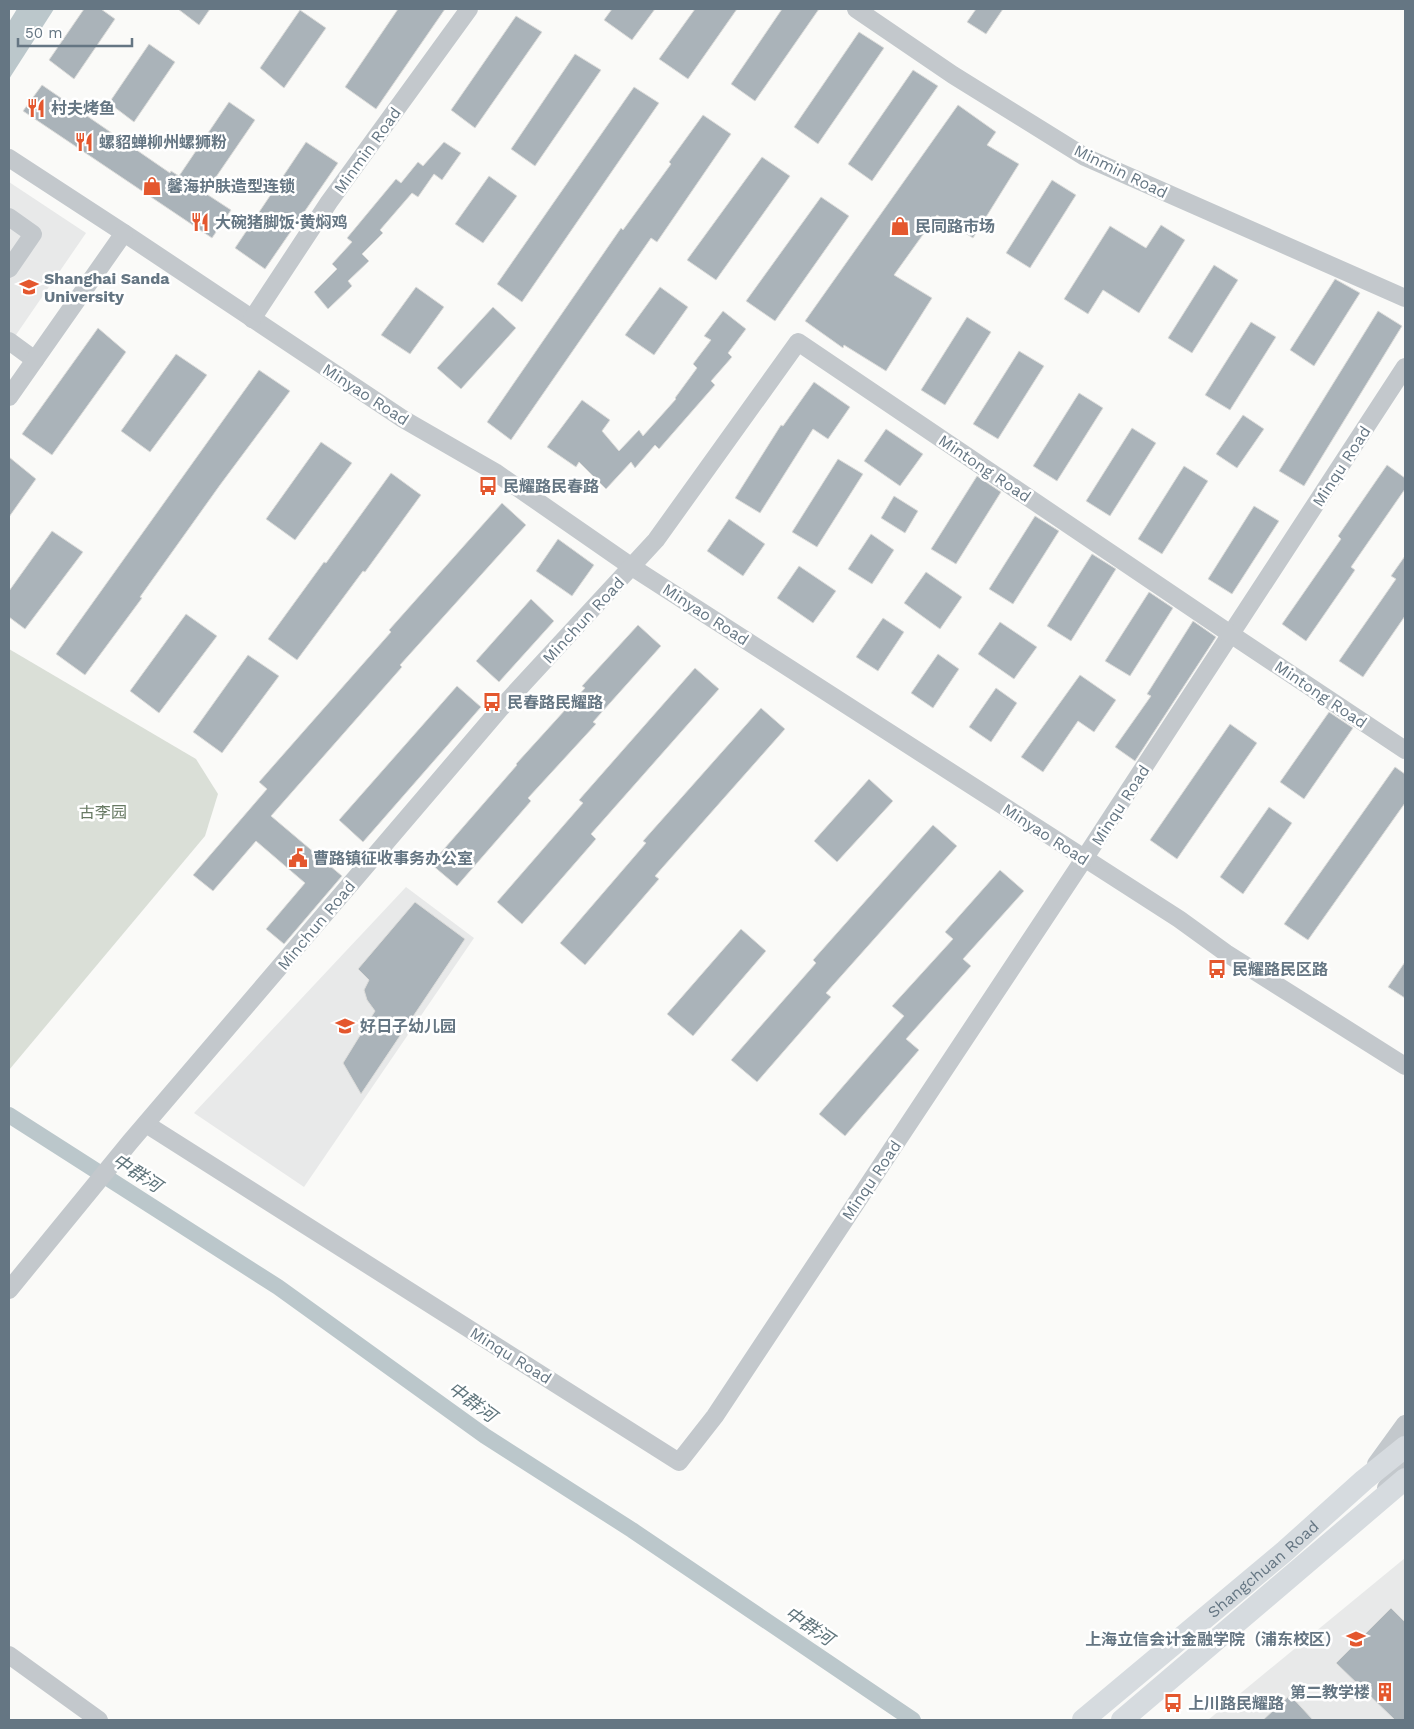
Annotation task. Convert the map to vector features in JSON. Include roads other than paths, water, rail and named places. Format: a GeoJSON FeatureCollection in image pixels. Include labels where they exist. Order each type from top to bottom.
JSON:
{"type":"FeatureCollection","features":[{"type":"Feature","properties":{"kind":"main road"},"geometry":{"type":"LineString","coordinates":[[1364,1480],[1405,1447]]}},
{"type":"Feature","properties":{"kind":"main road"},"geometry":{"type":"LineString","coordinates":[[1378,1501],[1405,1478]]}},
{"type":"Feature","properties":{"kind":"main road","name":"Shangchuan Road"},"geometry":{"type":"LineString","coordinates":[[1083,1720],[1286,1551],[1364,1480]]}},
{"type":"Feature","properties":{"kind":"main road","name":"Shangchuan Road"},"geometry":{"type":"LineString","coordinates":[[1122,1720],[1378,1501]]}},
{"type":"Feature","properties":{"kind":"street","name":"Minmin Road"},"geometry":{"type":"LineString","coordinates":[[252,318],[329,202],[469,9]]}},
{"type":"Feature","properties":{"kind":"street","name":"Minmin Road"},"geometry":{"type":"LineString","coordinates":[[856,9],[953,75],[1085,157],[1405,298]]}},
{"type":"Feature","properties":{"kind":"street","name":"Minyao Road"},"geometry":{"type":"LineString","coordinates":[[9,158],[403,419],[495,472],[632,567],[1179,919],[1226,953],[1405,1066]]}},
{"type":"Feature","properties":{"kind":"street"},"geometry":{"type":"LineString","coordinates":[[9,217],[33,234],[9,269]]}},
{"type":"Feature","properties":{"kind":"street"},"geometry":{"type":"LineString","coordinates":[[9,397],[124,233]]}},
{"type":"Feature","properties":{"kind":"street"},"geometry":{"type":"LineString","coordinates":[[9,341],[35,360]]}},
{"type":"Feature","properties":{"kind":"street","name":"Mintong Road"},"geometry":{"type":"LineString","coordinates":[[632,567],[656,540],[798,342],[1405,750]]}},
{"type":"Feature","properties":{"kind":"street","name":"Minqu Road"},"geometry":{"type":"LineString","coordinates":[[146,1124],[679,1462],[715,1416],[1232,635],[1405,367]]}},
{"type":"Feature","properties":{"kind":"street","name":"Minchun Road"},"geometry":{"type":"LineString","coordinates":[[9,1290],[130,1142],[500,709],[632,567]]}},
{"type":"Feature","properties":{"kind":"street","name":"Shangchuan Road"},"geometry":{"type":"LineString","coordinates":[[1364,1480],[1405,1424]]}},
{"type":"Feature","properties":{"kind":"street","name":"Shangchuan Road"},"geometry":{"type":"LineString","coordinates":[[1378,1501],[1405,1461]]}},
{"type":"Feature","properties":{"kind":"street"},"geometry":{"type":"LineString","coordinates":[[9,1655],[99,1720]]}},
{"type":"Feature","properties":{"kind":"waterway","name":"中群河"},"geometry":{"type":"LineString","coordinates":[[9,1115],[278,1287],[485,1436],[632,1530],[913,1720]]}},
{"type":"Feature","properties":{"kind":"place","name":"村夫烤鱼"},"geometry":{"type":"Point","coordinates":[36,108]}},
{"type":"Feature","properties":{"kind":"place","name":"螺貂蝉柳州螺狮粉"},"geometry":{"type":"Point","coordinates":[84,142]}},
{"type":"Feature","properties":{"kind":"place","name":"馨海护肤造型连锁"},"geometry":{"type":"Point","coordinates":[152,186]}},
{"type":"Feature","properties":{"kind":"place","name":"大碗猪脚饭·黄焖鸡"},"geometry":{"type":"Point","coordinates":[200,222]}},
{"type":"Feature","properties":{"kind":"place","name":"民同路市场"},"geometry":{"type":"Point","coordinates":[900,226]}},
{"type":"Feature","properties":{"kind":"place","name":"Shanghai Sanda University"},"geometry":{"type":"Point","coordinates":[29,287]}},
{"type":"Feature","properties":{"kind":"place","name":"民耀路民春路"},"geometry":{"type":"Point","coordinates":[488,486]}},
{"type":"Feature","properties":{"kind":"place","name":"民春路民耀路"},"geometry":{"type":"Point","coordinates":[492,702]}},
{"type":"Feature","properties":{"kind":"place","name":"曹路镇征收事务办公室"},"geometry":{"type":"Point","coordinates":[298,858]}},
{"type":"Feature","properties":{"kind":"place","name":"民耀路民区路"},"geometry":{"type":"Point","coordinates":[1217,969]}},
{"type":"Feature","properties":{"kind":"place","name":"好日子幼儿园"},"geometry":{"type":"Point","coordinates":[345,1026]}},
{"type":"Feature","properties":{"kind":"place","name":"上海立信会计金融学院（浦东校区）"},"geometry":{"type":"Point","coordinates":[1356,1639]}},
{"type":"Feature","properties":{"kind":"place","name":"第二教学楼"},"geometry":{"type":"Point","coordinates":[1385,1692]}},
{"type":"Feature","properties":{"kind":"place","name":"上川路民耀路"},"geometry":{"type":"Point","coordinates":[1173,1703]}},
{"type":"Feature","properties":{"kind":"park label","name":"古李园"},"geometry":{"type":"Point","coordinates":[103,812]}}]}
